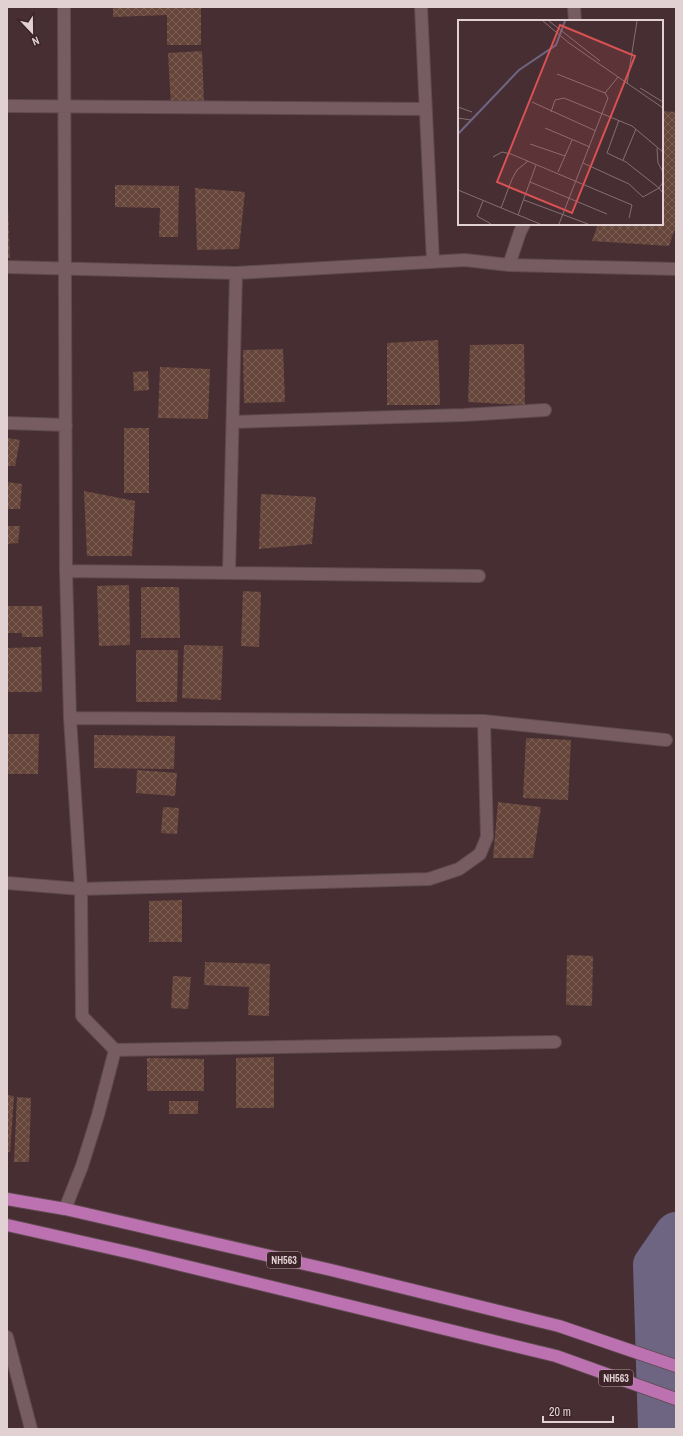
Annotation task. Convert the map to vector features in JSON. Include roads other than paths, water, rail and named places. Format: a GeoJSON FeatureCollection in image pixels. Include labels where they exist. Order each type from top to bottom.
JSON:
{"type":"FeatureCollection","features":[{"type":"Feature","properties":{"kind":"highway","name":"NH563"},"geometry":{"type":"LineString","coordinates":[[7,1199],[65,1209],[331,1270],[559,1326],[676,1366]]}},
{"type":"Feature","properties":{"kind":"highway","name":"NH563"},"geometry":{"type":"LineString","coordinates":[[7,1225],[136,1254],[556,1356],[676,1399]]}},
{"type":"Feature","properties":{"kind":"street"},"geometry":{"type":"LineString","coordinates":[[64,7],[66,571],[70,718],[81,889],[82,1016],[115,1050],[555,1042]]}},
{"type":"Feature","properties":{"kind":"street"},"geometry":{"type":"LineString","coordinates":[[421,7],[433,262]]}},
{"type":"Feature","properties":{"kind":"street"},"geometry":{"type":"LineString","coordinates":[[574,7],[575,20]]}},
{"type":"Feature","properties":{"kind":"street"},"geometry":{"type":"LineString","coordinates":[[7,106],[426,109]]}},
{"type":"Feature","properties":{"kind":"street"},"geometry":{"type":"LineString","coordinates":[[509,265],[524,225]]}},
{"type":"Feature","properties":{"kind":"street"},"geometry":{"type":"LineString","coordinates":[[7,267],[236,273],[465,260],[509,265],[676,269]]}},
{"type":"Feature","properties":{"kind":"street"},"geometry":{"type":"LineString","coordinates":[[229,573],[236,273]]}},
{"type":"Feature","properties":{"kind":"street"},"geometry":{"type":"LineString","coordinates":[[233,422],[464,415],[545,410]]}},
{"type":"Feature","properties":{"kind":"street"},"geometry":{"type":"LineString","coordinates":[[7,423],[66,425]]}},
{"type":"Feature","properties":{"kind":"street"},"geometry":{"type":"LineString","coordinates":[[66,571],[480,576]]}},
{"type":"Feature","properties":{"kind":"street"},"geometry":{"type":"LineString","coordinates":[[70,718],[484,721],[666,740]]}},
{"type":"Feature","properties":{"kind":"street"},"geometry":{"type":"LineString","coordinates":[[7,883],[81,889],[429,879],[459,869],[480,854],[487,836],[484,721]]}},
{"type":"Feature","properties":{"kind":"street"},"geometry":{"type":"LineString","coordinates":[[65,1209],[82,1166],[98,1115],[115,1050]]}},
{"type":"Feature","properties":{"kind":"street"},"geometry":{"type":"LineString","coordinates":[[7,1337],[31,1429]]}},
{"type":"Feature","properties":{"kind":"waterway"},"geometry":{"type":"LineString","coordinates":[[659,1429],[654,1265],[676,1233]]}}]}
